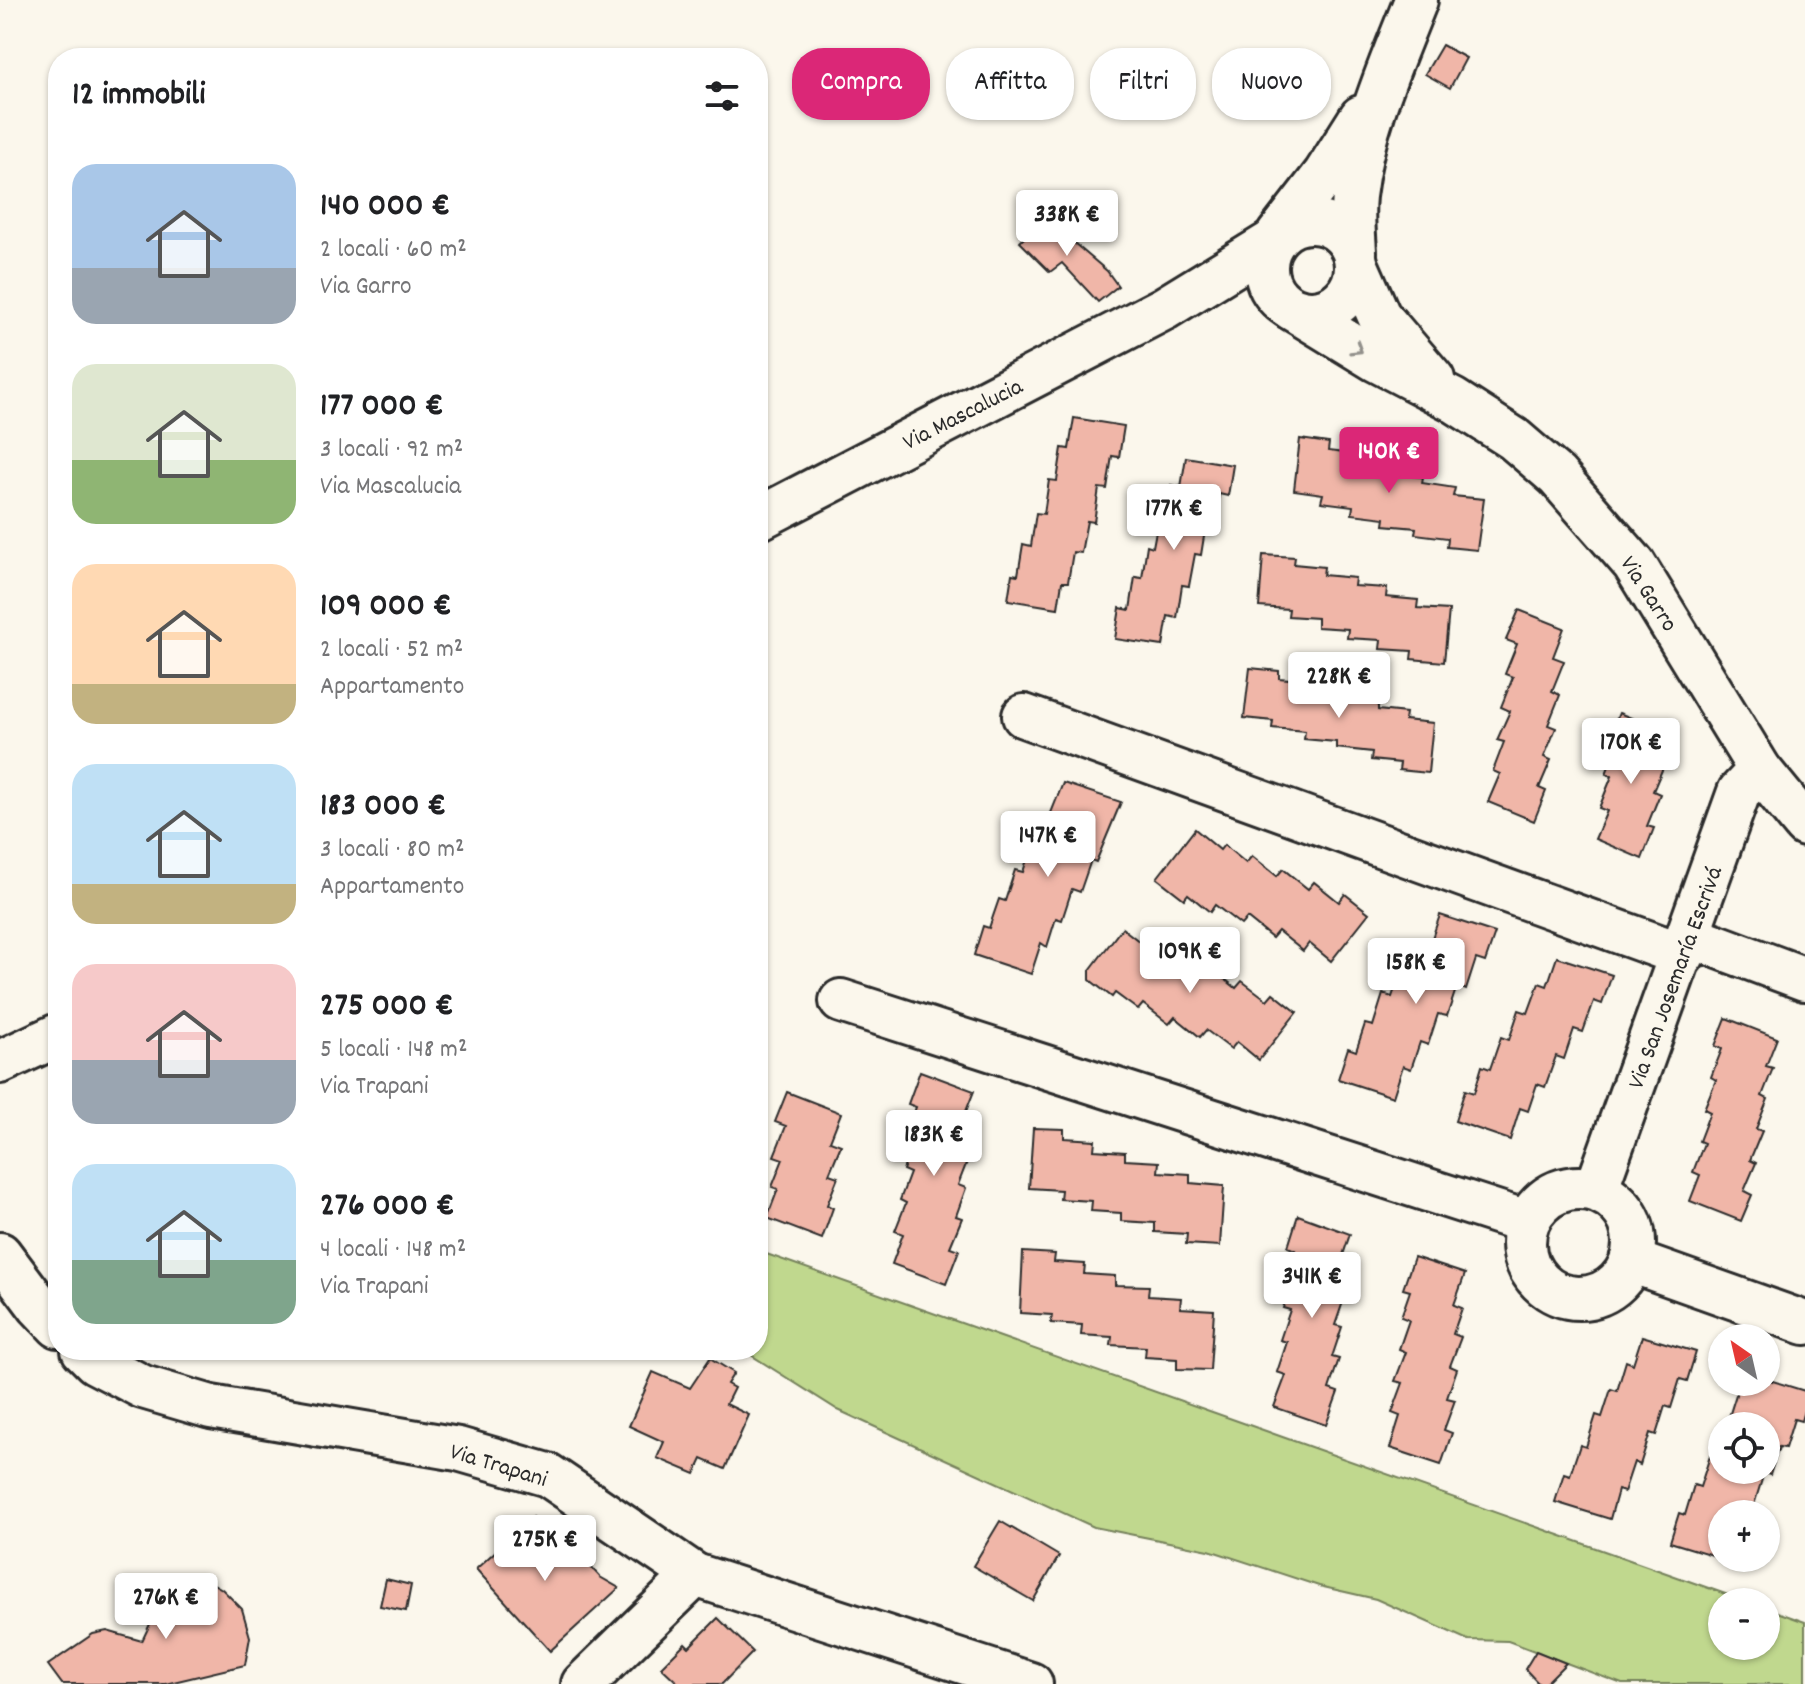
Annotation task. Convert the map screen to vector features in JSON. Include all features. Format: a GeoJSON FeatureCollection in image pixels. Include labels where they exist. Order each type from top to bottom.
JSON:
{"type":"FeatureCollection","features":[{"type":"Feature","properties":{"kind":"street"},"geometry":{"type":"LineString","coordinates":[[1165,308],[1229,291],[1261,293],[1312,313],[1332,307],[1348,293],[1356,259],[1353,198],[1361,157],[1383,82],[1416,0]]}},
{"type":"Feature","properties":{"kind":"street"},"geometry":{"type":"LineString","coordinates":[[1383,82],[1325,174],[1276,238],[1268,254],[1266,275],[1285,304],[1376,360],[1453,400]]}},
{"type":"Feature","properties":{"kind":"street"},"geometry":{"type":"LineString","coordinates":[[1165,308],[1296,224],[1325,224],[1343,234],[1379,316],[1453,400]]}},
{"type":"Feature","properties":{"kind":"street","name":"Via Mascalucia"},"geometry":{"type":"LineString","coordinates":[[768,514],[1165,308]]}},
{"type":"Feature","properties":{"kind":"street","name":"Via Garro"},"geometry":{"type":"LineString","coordinates":[[1453,400],[1514,439],[1557,476],[1599,520],[1634,564],[1760,770],[1805,825]]}},
{"type":"Feature","properties":{"kind":"street"},"geometry":{"type":"LineString","coordinates":[[1024,716],[1686,945],[1805,979]]}},
{"type":"Feature","properties":{"kind":"street","name":"Via San Josemaría Escrivá"},"geometry":{"type":"LineString","coordinates":[[1596,1190],[1739,792],[1760,770]]}},
{"type":"Feature","properties":{"kind":"street"},"geometry":{"type":"LineString","coordinates":[[841,1001],[1527,1222]]}},
{"type":"Feature","properties":{"kind":"street"},"geometry":{"type":"LineString","coordinates":[[0,1062],[48,1040]]}},
{"type":"Feature","properties":{"kind":"street"},"geometry":{"type":"LineString","coordinates":[[1568,1188],[1596,1190],[1615,1201],[1629,1218],[1634,1239],[1631,1261],[1626,1273],[1607,1290],[1583,1298],[1559,1295],[1538,1281],[1526,1259],[1523,1247],[1527,1222],[1534,1210],[1555,1192],[1568,1188]]}},
{"type":"Feature","properties":{"kind":"street"},"geometry":{"type":"LineString","coordinates":[[0,1254],[48,1315]]}},
{"type":"Feature","properties":{"kind":"street"},"geometry":{"type":"LineString","coordinates":[[1631,1261],[1805,1323]]}},
{"type":"Feature","properties":{"kind":"street","name":"Via Trapani"},"geometry":{"type":"LineString","coordinates":[[93,1360],[143,1387],[211,1407],[458,1449],[548,1475],[695,1575],[1031,1684]]}},
{"type":"Feature","properties":{"kind":"street"},"geometry":{"type":"LineString","coordinates":[[583,1684],[695,1575]]}},
{"type":"Feature","properties":{"kind":"green space"},"geometry":{"type":"Polygon","coordinates":[[[768,1255],[1709,1588],[1708,1660],[1780,1660],[1780,1613],[1805,1622],[1805,1684],[1622,1684],[1508,1641],[1468,1640],[1376,1599],[1319,1586],[1209,1550],[1094,1527],[838,1410],[759,1360],[768,1360],[768,1255]]]}},
{"type":"Feature","properties":{"kind":"building"},"geometry":{"type":"Polygon","coordinates":[[[1442,45],[1466,58],[1450,88],[1425,74],[1442,45]]]}},
{"type":"Feature","properties":{"kind":"building"},"geometry":{"type":"Polygon","coordinates":[[[1040,214],[1107,271],[1118,286],[1098,302],[1062,263],[1050,272],[1020,242],[1032,230],[1028,226],[1040,214]]]}},
{"type":"Feature","properties":{"kind":"building"},"geometry":{"type":"Polygon","coordinates":[[[1074,418],[1124,426],[1119,457],[1112,456],[1107,489],[1099,488],[1094,522],[1087,521],[1081,553],[1073,552],[1068,582],[1062,582],[1058,608],[1008,600],[1012,574],[1018,575],[1023,544],[1031,546],[1036,513],[1044,514],[1049,480],[1057,481],[1062,448],[1069,449],[1074,418]]]}},
{"type":"Feature","properties":{"kind":"building"},"geometry":{"type":"Polygon","coordinates":[[[1300,439],[1329,443],[1328,451],[1359,455],[1359,463],[1392,467],[1391,474],[1423,477],[1422,483],[1455,488],[1453,496],[1484,499],[1477,550],[1447,547],[1448,538],[1415,534],[1416,528],[1384,525],[1385,518],[1352,514],[1353,506],[1321,502],[1323,494],[1294,490],[1300,439]]]}},
{"type":"Feature","properties":{"kind":"building"},"geometry":{"type":"Polygon","coordinates":[[[1186,457],[1233,465],[1228,496],[1219,494],[1214,525],[1206,524],[1201,555],[1195,554],[1189,586],[1182,585],[1177,618],[1168,616],[1163,646],[1115,639],[1120,608],[1130,610],[1135,577],[1142,578],[1147,545],[1153,547],[1159,515],[1166,516],[1171,485],[1181,487],[1186,457]]]}},
{"type":"Feature","properties":{"kind":"building"},"geometry":{"type":"Polygon","coordinates":[[[1263,555],[1295,557],[1294,564],[1324,567],[1323,575],[1355,578],[1354,586],[1387,588],[1386,597],[1418,600],[1417,608],[1449,610],[1444,662],[1411,659],[1412,651],[1380,649],[1381,640],[1347,638],[1348,629],[1317,627],[1317,618],[1288,616],[1289,609],[1259,607],[1263,555]]]}},
{"type":"Feature","properties":{"kind":"building"},"geometry":{"type":"Polygon","coordinates":[[[1519,610],[1564,628],[1553,657],[1564,661],[1552,691],[1560,695],[1548,725],[1556,728],[1544,757],[1551,760],[1539,788],[1546,791],[1534,821],[1488,802],[1500,774],[1493,771],[1504,742],[1497,740],[1510,711],[1501,707],[1513,677],[1505,674],[1517,644],[1506,640],[1519,610]]]}},
{"type":"Feature","properties":{"kind":"building"},"geometry":{"type":"Polygon","coordinates":[[[1250,668],[1279,671],[1279,678],[1311,681],[1310,688],[1343,692],[1342,697],[1378,701],[1378,710],[1406,713],[1405,720],[1433,723],[1428,773],[1399,770],[1400,763],[1371,760],[1372,752],[1336,748],[1336,742],[1304,739],[1305,731],[1272,728],[1273,721],[1244,718],[1250,668]]]}},
{"type":"Feature","properties":{"kind":"building"},"geometry":{"type":"Polygon","coordinates":[[[1619,713],[1666,732],[1655,759],[1665,763],[1653,791],[1660,794],[1647,826],[1654,828],[1642,859],[1595,839],[1607,811],[1599,808],[1612,776],[1606,774],[1617,745],[1607,741],[1619,713]]]}},
{"type":"Feature","properties":{"kind":"building"},"geometry":{"type":"Polygon","coordinates":[[[1063,783],[1121,802],[1096,862],[1091,860],[1080,892],[1072,889],[1062,920],[1056,918],[1047,947],[1041,943],[1031,974],[974,955],[983,926],[989,928],[999,899],[1005,901],[1015,870],[1023,872],[1033,841],[1039,843],[1063,783]]]}},
{"type":"Feature","properties":{"kind":"building"},"geometry":{"type":"Polygon","coordinates":[[[1195,829],[1220,850],[1224,845],[1246,863],[1252,856],[1277,876],[1283,869],[1308,889],[1314,882],[1339,902],[1345,894],[1369,913],[1331,961],[1309,943],[1303,951],[1278,931],[1272,938],[1247,918],[1241,925],[1215,905],[1210,912],[1188,894],[1184,899],[1157,878],[1195,829]]]}},
{"type":"Feature","properties":{"kind":"building"},"geometry":{"type":"Polygon","coordinates":[[[1440,915],[1495,933],[1485,962],[1476,959],[1466,990],[1457,986],[1447,1016],[1438,1014],[1428,1045],[1420,1042],[1411,1069],[1403,1066],[1393,1097],[1338,1079],[1348,1048],[1356,1051],[1365,1024],[1373,1026],[1383,994],[1392,997],[1402,968],[1411,971],[1421,941],[1430,944],[1440,915]]]}},
{"type":"Feature","properties":{"kind":"building"},"geometry":{"type":"Polygon","coordinates":[[[1122,928],[1148,948],[1151,944],[1174,961],[1180,955],[1205,975],[1211,968],[1236,988],[1242,981],[1267,1000],[1273,993],[1297,1012],[1259,1060],[1237,1042],[1231,1049],[1206,1030],[1200,1037],[1175,1017],[1169,1024],[1143,1004],[1138,1010],[1115,993],[1112,997],[1090,980],[1090,970],[1122,928]]]}},
{"type":"Feature","properties":{"kind":"building"},"geometry":{"type":"Polygon","coordinates":[[[1557,957],[1612,975],[1602,1004],[1594,1001],[1583,1032],[1574,1029],[1564,1059],[1556,1056],[1545,1087],[1537,1084],[1528,1111],[1520,1108],[1510,1140],[1455,1121],[1465,1090],[1474,1093],[1482,1066],[1490,1069],[1501,1037],[1509,1040],[1519,1010],[1528,1013],[1539,983],[1547,986],[1557,957]]]}},
{"type":"Feature","properties":{"kind":"building"},"geometry":{"type":"Polygon","coordinates":[[[1726,1018],[1777,1038],[1766,1066],[1773,1068],[1762,1096],[1768,1099],[1756,1129],[1762,1131],[1750,1160],[1756,1163],[1744,1191],[1752,1195],[1741,1221],[1690,1201],[1700,1175],[1693,1172],[1704,1143],[1699,1141],[1710,1112],[1704,1109],[1716,1080],[1711,1077],[1722,1049],[1715,1046],[1726,1018]]]}},
{"type":"Feature","properties":{"kind":"building"},"geometry":{"type":"Polygon","coordinates":[[[920,1071],[974,1091],[963,1119],[972,1123],[962,1151],[970,1154],[958,1185],[966,1188],[956,1216],[962,1218],[950,1247],[959,1250],[946,1284],[892,1264],[903,1234],[895,1231],[906,1203],[900,1200],[910,1173],[903,1170],[915,1138],[906,1135],[916,1107],[908,1104],[920,1071]]]}},
{"type":"Feature","properties":{"kind":"building"},"geometry":{"type":"Polygon","coordinates":[[[787,1092],[841,1113],[830,1141],[841,1145],[829,1174],[838,1177],[827,1205],[833,1208],[822,1239],[768,1218],[778,1189],[772,1187],[783,1159],[774,1156],[786,1126],[775,1122],[787,1092]]]}},
{"type":"Feature","properties":{"kind":"building"},"geometry":{"type":"Polygon","coordinates":[[[1033,1128],[1064,1129],[1064,1138],[1095,1140],[1094,1150],[1125,1152],[1125,1160],[1159,1162],[1158,1172],[1190,1174],[1190,1183],[1224,1186],[1220,1246],[1186,1244],[1187,1234],[1155,1232],[1155,1223],[1121,1221],[1121,1213],[1091,1211],[1092,1201],[1060,1199],[1061,1190],[1029,1188],[1033,1128]]]}},
{"type":"Feature","properties":{"kind":"building"},"geometry":{"type":"Polygon","coordinates":[[[1298,1215],[1350,1234],[1340,1264],[1346,1267],[1337,1293],[1345,1296],[1335,1325],[1342,1327],[1332,1357],[1339,1359],[1329,1389],[1338,1392],[1326,1425],[1274,1407],[1286,1375],[1277,1372],[1287,1342],[1280,1340],[1290,1310],[1283,1308],[1293,1279],[1286,1276],[1295,1250],[1288,1247],[1298,1215]]]}},
{"type":"Feature","properties":{"kind":"building"},"geometry":{"type":"Polygon","coordinates":[[[1023,1252],[1055,1254],[1054,1262],[1085,1264],[1084,1274],[1115,1276],[1115,1285],[1149,1286],[1148,1296],[1181,1298],[1180,1308],[1214,1310],[1210,1370],[1177,1369],[1177,1359],[1145,1357],[1146,1347],[1111,1345],[1112,1337],[1081,1335],[1082,1325],[1051,1323],[1052,1315],[1020,1313],[1023,1252]]]}},
{"type":"Feature","properties":{"kind":"building"},"geometry":{"type":"Polygon","coordinates":[[[1414,1257],[1465,1274],[1454,1305],[1462,1308],[1453,1334],[1461,1337],[1450,1366],[1457,1369],[1447,1398],[1455,1400],[1444,1430],[1452,1433],[1441,1465],[1390,1448],[1400,1416],[1392,1413],[1403,1383],[1395,1381],[1406,1352],[1399,1349],[1409,1320],[1401,1317],[1410,1291],[1403,1289],[1414,1257]]]}},
{"type":"Feature","properties":{"kind":"building"},"geometry":{"type":"Polygon","coordinates":[[[1642,1336],[1696,1352],[1687,1381],[1680,1379],[1671,1408],[1665,1406],[1656,1435],[1650,1433],[1640,1465],[1634,1462],[1624,1492],[1618,1490],[1610,1519],[1555,1502],[1564,1473],[1570,1475],[1580,1445],[1586,1447],[1596,1415],[1602,1417],[1611,1389],[1617,1391],[1626,1361],[1633,1364],[1642,1336]]]}},
{"type":"Feature","properties":{"kind":"building"},"geometry":{"type":"Polygon","coordinates":[[[709,1360],[734,1373],[727,1384],[734,1388],[726,1404],[749,1415],[725,1469],[702,1459],[695,1474],[657,1458],[664,1442],[629,1426],[653,1372],[690,1388],[709,1360]]]}},
{"type":"Feature","properties":{"kind":"building"},"geometry":{"type":"Polygon","coordinates":[[[1780,1383],[1805,1391],[1801,1421],[1794,1419],[1785,1448],[1780,1447],[1780,1412],[1730,1412],[1736,1396],[1780,1396],[1780,1383]]]}},
{"type":"Feature","properties":{"kind":"building"},"geometry":{"type":"Polygon","coordinates":[[[1708,1462],[1708,1484],[1761,1484],[1756,1500],[1708,1500],[1708,1554],[1670,1542],[1679,1513],[1685,1515],[1694,1485],[1700,1487],[1708,1462]]]}},
{"type":"Feature","properties":{"kind":"building"},"geometry":{"type":"Polygon","coordinates":[[[533,1517],[552,1538],[558,1532],[600,1577],[619,1588],[550,1651],[476,1569],[533,1517]]]}},
{"type":"Feature","properties":{"kind":"building"},"geometry":{"type":"Polygon","coordinates":[[[1000,1521],[1059,1556],[1033,1601],[973,1566],[1000,1521]]]}},
{"type":"Feature","properties":{"kind":"building"},"geometry":{"type":"Polygon","coordinates":[[[174,1573],[198,1575],[222,1589],[242,1609],[250,1637],[245,1665],[165,1684],[62,1684],[48,1665],[93,1634],[107,1631],[142,1641],[174,1573]]]}},
{"type":"Feature","properties":{"kind":"building"},"geometry":{"type":"Polygon","coordinates":[[[386,1579],[411,1585],[406,1611],[380,1606],[386,1579]]]}},
{"type":"Feature","properties":{"kind":"building"},"geometry":{"type":"Polygon","coordinates":[[[718,1618],[753,1652],[722,1684],[679,1684],[661,1667],[685,1643],[689,1647],[718,1618]]]}},
{"type":"Feature","properties":{"kind":"building"},"geometry":{"type":"Polygon","coordinates":[[[1536,1651],[1566,1663],[1545,1684],[1539,1684],[1525,1669],[1536,1651]]]}}]}
